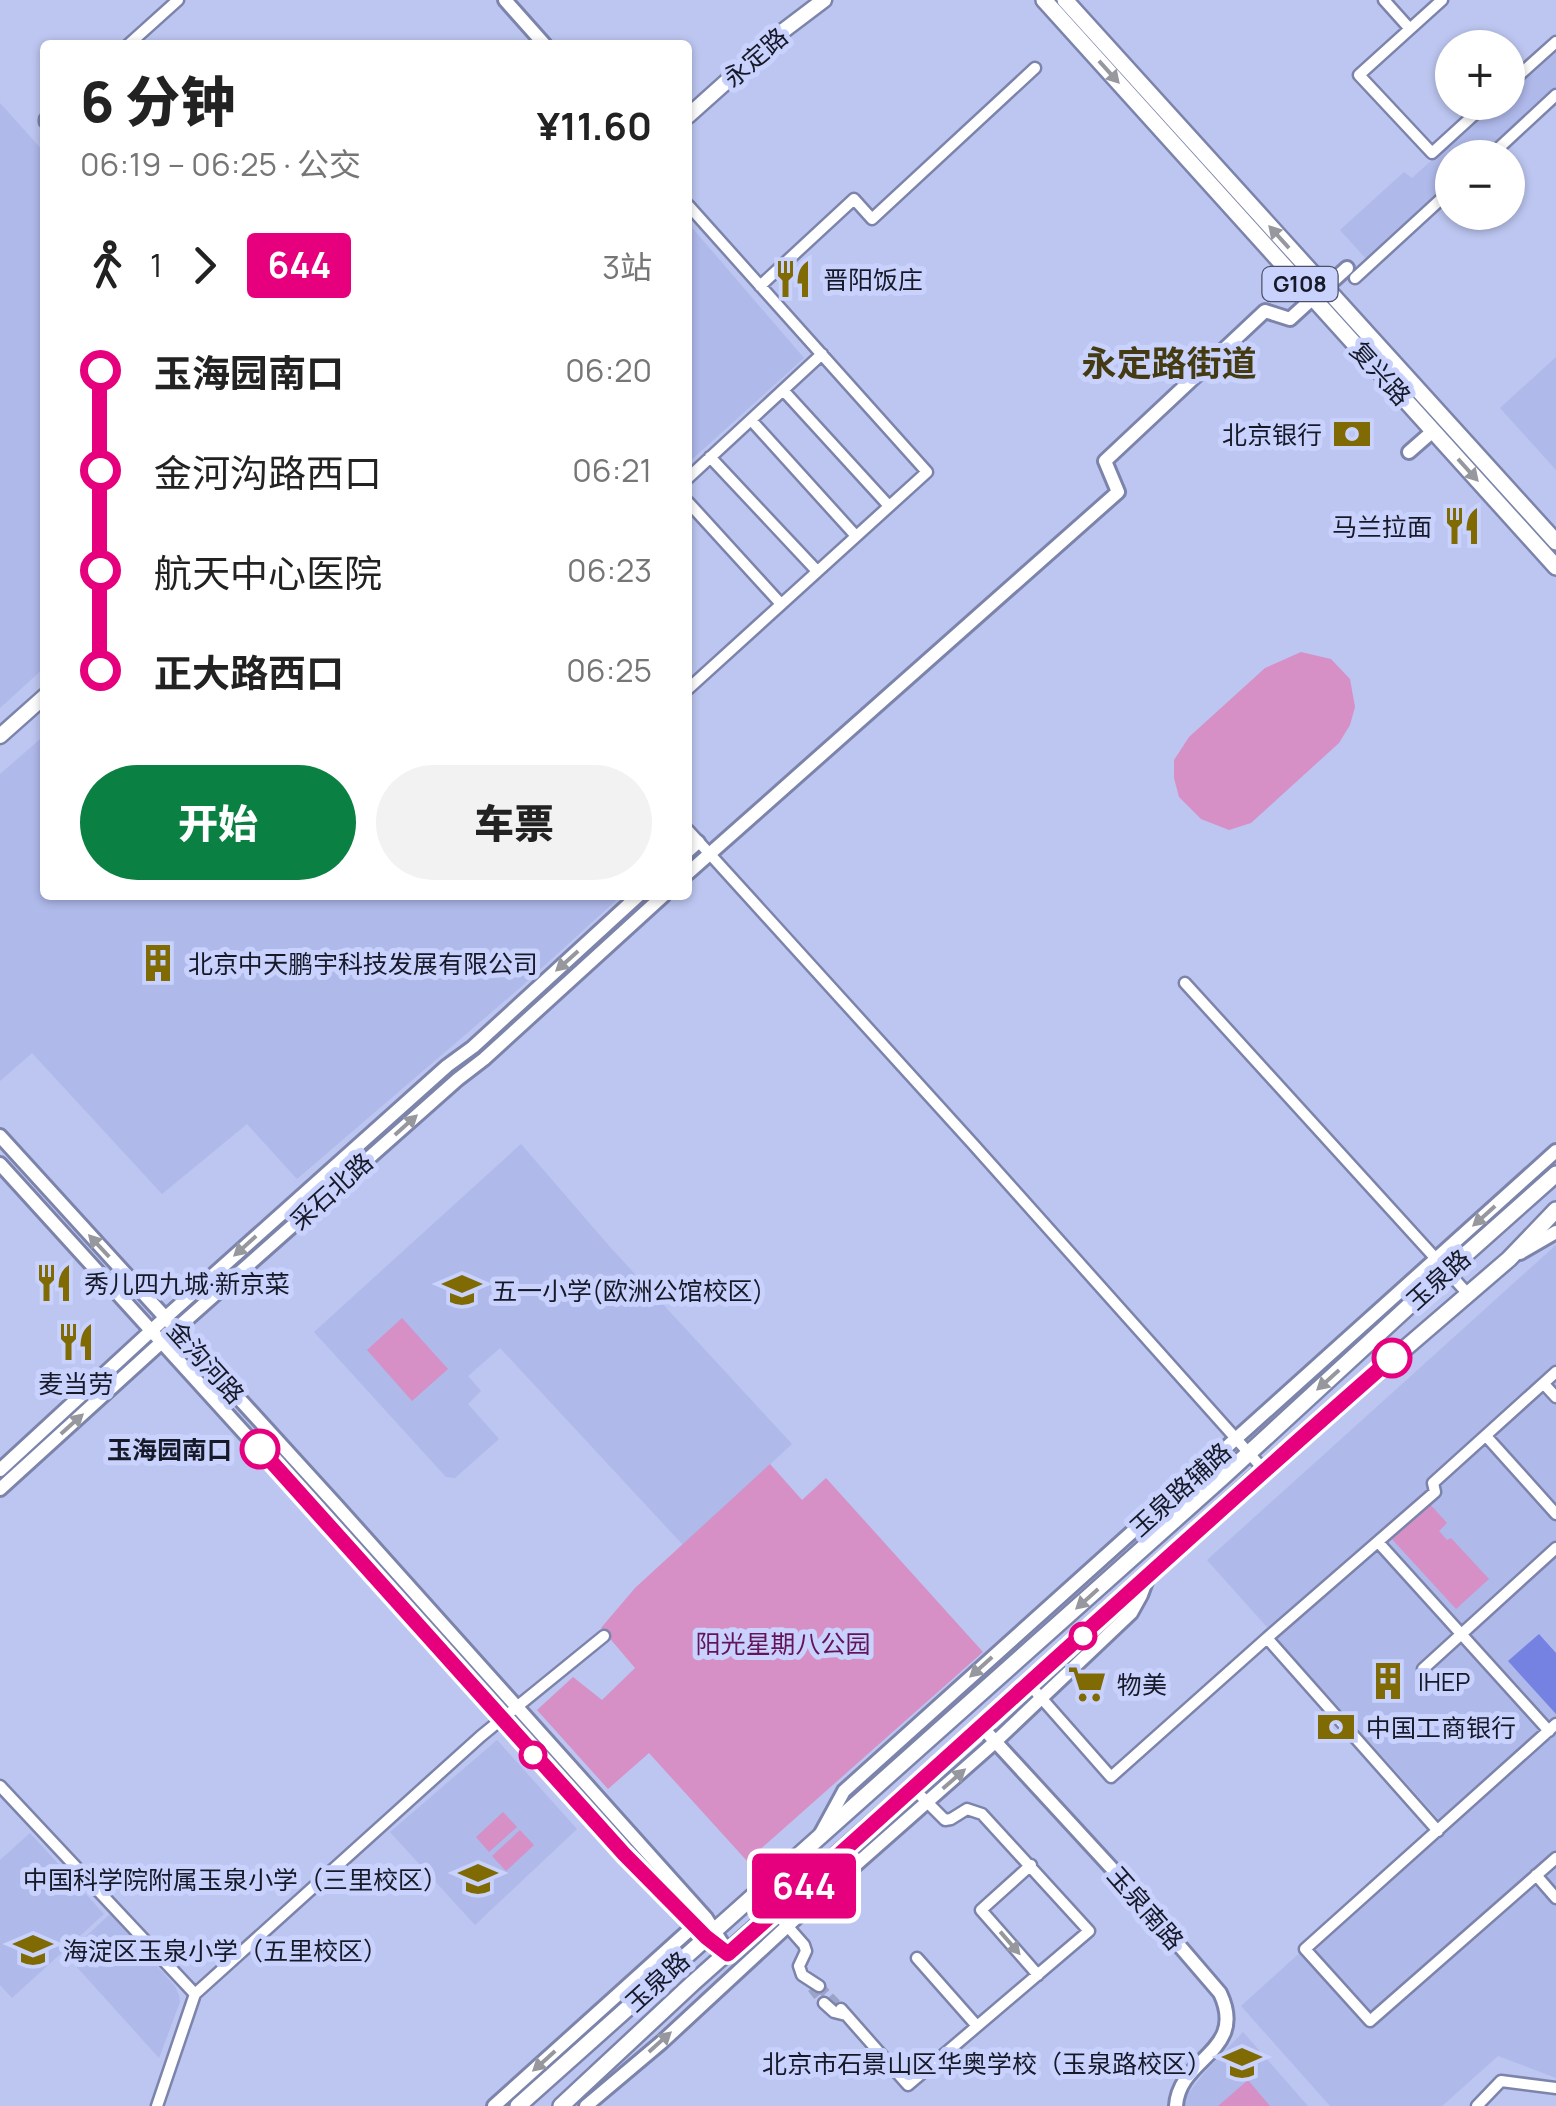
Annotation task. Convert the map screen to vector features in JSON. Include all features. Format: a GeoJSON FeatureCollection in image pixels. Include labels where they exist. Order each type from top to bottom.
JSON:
{"type":"FeatureCollection","features":[{"type":"Feature","properties":{"kind":"main road","name":"永定路"},"geometry":{"type":"LineString","coordinates":[[692,112],[824,0]]}},
{"type":"Feature","properties":{"kind":"main road","name":"复兴路"},"geometry":{"type":"LineString","coordinates":[[1044,0],[1556,542]]}},
{"type":"Feature","properties":{"kind":"main road","name":"复兴路"},"geometry":{"type":"LineString","coordinates":[[1065,0],[1433,430],[1556,567]]}},
{"type":"Feature","properties":{"kind":"main road"},"geometry":{"type":"LineString","coordinates":[[0,736],[40,700]]}},
{"type":"Feature","properties":{"kind":"main road","name":"玉泉路"},"geometry":{"type":"LineString","coordinates":[[518,2106],[666,1974],[705,1931],[740,1908],[1224,1476],[1442,1264],[1556,1174]]}},
{"type":"Feature","properties":{"kind":"main road","name":"玉泉路"},"geometry":{"type":"LineString","coordinates":[[564,2104],[1239,1492],[1509,1258],[1556,1210]]}},
{"type":"Feature","properties":{"kind":"main road"},"geometry":{"type":"LineString","coordinates":[[1224,1476],[1238,1480],[1239,1492]]}},
{"type":"Feature","properties":{"kind":"main road"},"geometry":{"type":"LineString","coordinates":[[740,1908],[735,1931],[739,1938],[746,1938]]}},
{"type":"Feature","properties":{"kind":"main road"},"geometry":{"type":"LineString","coordinates":[[666,1974],[680,1980],[676,1999]]}},
{"type":"Feature","properties":{"kind":"street"},"geometry":{"type":"LineString","coordinates":[[134,40],[178,0]]}},
{"type":"Feature","properties":{"kind":"street"},"geometry":{"type":"LineString","coordinates":[[505,0],[541,40]]}},
{"type":"Feature","properties":{"kind":"street"},"geometry":{"type":"LineString","coordinates":[[1384,0],[1410,29]]}},
{"type":"Feature","properties":{"kind":"street"},"geometry":{"type":"LineString","coordinates":[[1442,0],[1359,75],[1432,154],[1469,120]]}},
{"type":"Feature","properties":{"kind":"street"},"geometry":{"type":"LineString","coordinates":[[1525,70],[1556,42]]}},
{"type":"Feature","properties":{"kind":"street"},"geometry":{"type":"LineString","coordinates":[[760,286],[854,199],[872,218],[1035,68]]}},
{"type":"Feature","properties":{"kind":"street"},"geometry":{"type":"LineString","coordinates":[[1507,140],[1556,95]]}},
{"type":"Feature","properties":{"kind":"street"},"geometry":{"type":"LineString","coordinates":[[692,869],[1118,492],[1105,461],[1264,311],[1290,320],[1435,204]]}},
{"type":"Feature","properties":{"kind":"street"},"geometry":{"type":"LineString","coordinates":[[692,210],[927,472],[692,685]]}},
{"type":"Feature","properties":{"kind":"street"},"geometry":{"type":"LineString","coordinates":[[692,474],[822,354]]}},
{"type":"Feature","properties":{"kind":"street"},"geometry":{"type":"LineString","coordinates":[[782,390],[889,506]]}},
{"type":"Feature","properties":{"kind":"street"},"geometry":{"type":"LineString","coordinates":[[750,420],[856,536]]}},
{"type":"Feature","properties":{"kind":"street"},"geometry":{"type":"LineString","coordinates":[[1409,452],[1433,430]]}},
{"type":"Feature","properties":{"kind":"street"},"geometry":{"type":"LineString","coordinates":[[710,457],[817,571]]}},
{"type":"Feature","properties":{"kind":"street"},"geometry":{"type":"LineString","coordinates":[[692,506],[781,604]]}},
{"type":"Feature","properties":{"kind":"street"},"geometry":{"type":"LineString","coordinates":[[692,846],[709,854],[1264,1470]]}},
{"type":"Feature","properties":{"kind":"street","name":"采石北路"},"geometry":{"type":"LineString","coordinates":[[0,1470],[633,900]]}},
{"type":"Feature","properties":{"kind":"street","name":"采石北路"},"geometry":{"type":"LineString","coordinates":[[0,1489],[659,900]]}},
{"type":"Feature","properties":{"kind":"street"},"geometry":{"type":"LineString","coordinates":[[1186,983],[1468,1294]]}},
{"type":"Feature","properties":{"kind":"street","name":"金沟河路"},"geometry":{"type":"LineString","coordinates":[[0,1136],[517,1706],[705,1931]]}},
{"type":"Feature","properties":{"kind":"street","name":"玉泉路辅路"},"geometry":{"type":"LineString","coordinates":[[818,1839],[844,1791],[1236,1439],[1442,1264],[1556,1151]]}},
{"type":"Feature","properties":{"kind":"street","name":"金沟河路"},"geometry":{"type":"LineString","coordinates":[[0,1164],[503,1718],[532,1755],[624,1854],[728,1954]]}},
{"type":"Feature","properties":{"kind":"street"},"geometry":{"type":"LineString","coordinates":[[1509,1258],[1556,1232]]}},
{"type":"Feature","properties":{"kind":"street"},"geometry":{"type":"LineString","coordinates":[[1029,1684],[1110,1777],[1435,1492],[1434,1483],[1556,1372]]}},
{"type":"Feature","properties":{"kind":"street"},"geometry":{"type":"LineString","coordinates":[[1544,1384],[1556,1397]]}},
{"type":"Feature","properties":{"kind":"street"},"geometry":{"type":"LineString","coordinates":[[1486,1436],[1556,1514]]}},
{"type":"Feature","properties":{"kind":"street"},"geometry":{"type":"LineString","coordinates":[[1378,1542],[1552,1728],[1305,1949],[1370,2021],[1556,1858]]}},
{"type":"Feature","properties":{"kind":"street"},"geometry":{"type":"LineString","coordinates":[[1423,1669],[1556,1548]]}},
{"type":"Feature","properties":{"kind":"street"},"geometry":{"type":"LineString","coordinates":[[586,2106],[1042,1699],[1131,1613],[1147,1578]]}},
{"type":"Feature","properties":{"kind":"street"},"geometry":{"type":"LineString","coordinates":[[157,2106],[195,1994],[503,1718],[604,1636]]}},
{"type":"Feature","properties":{"kind":"street"},"geometry":{"type":"LineString","coordinates":[[1267,1638],[1438,1831]]}},
{"type":"Feature","properties":{"kind":"street","name":"玉泉南路"},"geometry":{"type":"LineString","coordinates":[[980,1726],[1130,1887],[1220,1993],[1229,2012],[1227,2028],[1218,2044],[1183,2082],[1176,2094],[1176,2106]]}},
{"type":"Feature","properties":{"kind":"street"},"geometry":{"type":"LineString","coordinates":[[0,1786],[195,1994]]}},
{"type":"Feature","properties":{"kind":"street"},"geometry":{"type":"LineString","coordinates":[[824,2003],[834,2012],[844,2012],[908,2085],[1090,1930],[976,1810],[967,1809],[944,1820],[913,1788]]}},
{"type":"Feature","properties":{"kind":"street"},"geometry":{"type":"LineString","coordinates":[[1031,1865],[981,1910],[1038,1975]]}},
{"type":"Feature","properties":{"kind":"street"},"geometry":{"type":"LineString","coordinates":[[1536,1875],[1556,1898]]}},
{"type":"Feature","properties":{"kind":"street"},"geometry":{"type":"LineString","coordinates":[[775,1912],[804,1945],[806,1951],[799,1966],[802,1975],[813,1984]]}},
{"type":"Feature","properties":{"kind":"street"},"geometry":{"type":"LineString","coordinates":[[494,2106],[705,1931]]}},
{"type":"Feature","properties":{"kind":"street"},"geometry":{"type":"LineString","coordinates":[[917,1958],[977,2026]]}},
{"type":"Feature","properties":{"kind":"street"},"geometry":{"type":"LineString","coordinates":[[1476,2106],[1500,2081],[1556,2088]]}},
{"type":"Feature","properties":{"kind":"shaded area"},"geometry":{"type":"Polygon","coordinates":[[[1556,48],[1556,88],[1525,116],[1525,76],[1556,48]]]}},
{"type":"Feature","properties":{"kind":"shaded area"},"geometry":{"type":"Polygon","coordinates":[[[0,103],[40,147],[40,672],[0,708],[0,103]]]}},
{"type":"Feature","properties":{"kind":"shaded area"},"geometry":{"type":"Polygon","coordinates":[[[1477,120],[1521,120],[1499,140],[1455,140],[1477,120]]]}},
{"type":"Feature","properties":{"kind":"shaded area"},"geometry":{"type":"Polygon","coordinates":[[[1435,157],[1435,199],[1368,261],[1340,230],[1404,172],[1412,178],[1435,157]]]}},
{"type":"Feature","properties":{"kind":"shaded area"},"geometry":{"type":"Polygon","coordinates":[[[692,228],[804,358],[692,459],[692,228]]]}},
{"type":"Feature","properties":{"kind":"shaded area"},"geometry":{"type":"Polygon","coordinates":[[[1556,357],[1556,470],[1500,408],[1556,357]]]}},
{"type":"Feature","properties":{"kind":"shaded area"},"geometry":{"type":"Polygon","coordinates":[[[40,739],[40,900],[617,900],[297,1179],[247,1124],[162,1194],[32,1053],[0,1081],[0,774],[40,739]]]}},
{"type":"Feature","properties":{"kind":"shaded area"},"geometry":{"type":"Polygon","coordinates":[[[521,1144],[610,1247],[792,1444],[683,1545],[500,1348],[468,1376],[481,1391],[468,1404],[499,1439],[455,1478],[446,1477],[314,1332],[521,1144]]]}},
{"type":"Feature","properties":{"kind":"shaded area"},"geometry":{"type":"Polygon","coordinates":[[[1556,1245],[1556,2078],[1498,2056],[1442,2106],[1330,2106],[1241,2006],[1443,1824],[1207,1560],[1556,1245]]]}},
{"type":"Feature","properties":{"kind":"shaded area","name":"中国科学院附属玉泉小学（三里校区）"},"geometry":{"type":"Polygon","coordinates":[[[497,1740],[577,1829],[475,1925],[390,1832],[497,1740]]]}},
{"type":"Feature","properties":{"kind":"shaded area","name":"海淀区玉泉小学（五里校区）"},"geometry":{"type":"Polygon","coordinates":[[[30,1833],[104,1914],[12,1998],[0,1985],[0,1860],[30,1833]]]}},
{"type":"Feature","properties":{"kind":"shaded area"},"geometry":{"type":"Polygon","coordinates":[[[110,1914],[179,1995],[180,2002],[159,2058],[66,1955],[110,1914]]]}},
{"type":"Feature","properties":{"kind":"shaded area","name":"北京市石景山区华奥学校（玉泉路校区）"},"geometry":{"type":"Polygon","coordinates":[[[1243,2032],[1308,2106],[1182,2106],[1205,2072],[1243,2032]]]}},
{"type":"Feature","properties":{"kind":"green space"},"geometry":{"type":"Polygon","coordinates":[[[1301,652],[1331,659],[1350,679],[1355,707],[1350,725],[1339,743],[1251,823],[1229,830],[1201,819],[1179,797],[1174,760],[1189,737],[1265,668],[1301,652]]]}},
{"type":"Feature","properties":{"kind":"green space"},"geometry":{"type":"Polygon","coordinates":[[[402,1318],[448,1369],[412,1401],[367,1350],[402,1318]]]}},
{"type":"Feature","properties":{"kind":"green space","name":"阳光星期八公园"},"geometry":{"type":"Polygon","coordinates":[[[770,1464],[802,1500],[826,1478],[983,1652],[747,1861],[649,1753],[608,1789],[537,1710],[573,1677],[602,1700],[635,1668],[601,1628],[635,1588],[770,1464]]]}},
{"type":"Feature","properties":{"kind":"green space"},"geometry":{"type":"Polygon","coordinates":[[[1428,1502],[1447,1523],[1439,1531],[1447,1540],[1451,1538],[1489,1579],[1456,1609],[1390,1537],[1428,1502]]]}},
{"type":"Feature","properties":{"kind":"green space"},"geometry":{"type":"Polygon","coordinates":[[[503,1812],[517,1827],[489,1852],[476,1837],[503,1812]]]}},
{"type":"Feature","properties":{"kind":"green space"},"geometry":{"type":"Polygon","coordinates":[[[520,1830],[534,1845],[506,1871],[492,1856],[520,1830]]]}},
{"type":"Feature","properties":{"kind":"green space"},"geometry":{"type":"Polygon","coordinates":[[[1248,2080],[1270,2106],[1218,2106],[1248,2080]]]}},
{"type":"Feature","properties":{"kind":"water"},"geometry":{"type":"Polygon","coordinates":[[[1539,1634],[1556,1653],[1556,1714],[1508,1661],[1539,1634]]]}},
{"type":"Feature","properties":{"kind":"tunnel"},"geometry":{"type":"LineString","coordinates":[[819,1986],[841,2009]]}},
{"type":"Feature","properties":{"kind":"tunnel"},"geometry":{"type":"LineString","coordinates":[[812,1988],[824,2003]]}},
{"type":"Feature","properties":{"kind":"bus line","name":"644"},"geometry":{"type":"LineString","coordinates":[[260,1449],[532,1755],[624,1854],[728,1954],[1392,1358]]}},
{"type":"Feature","properties":{"kind":"place","name":"晋阳饭庄"},"geometry":{"type":"Point","coordinates":[793,279]}},
{"type":"Feature","properties":{"kind":"place","name":"北京银行"},"geometry":{"type":"Point","coordinates":[1352,434]}},
{"type":"Feature","properties":{"kind":"place","name":"马兰拉面"},"geometry":{"type":"Point","coordinates":[1462,526]}},
{"type":"Feature","properties":{"kind":"place","name":"北京中天鹏宇科技发展有限公司"},"geometry":{"type":"Point","coordinates":[158,963]}},
{"type":"Feature","properties":{"kind":"place","name":"秀儿四九城·新京菜"},"geometry":{"type":"Point","coordinates":[54,1283]}},
{"type":"Feature","properties":{"kind":"place","name":"五一小学(欧洲公馆校区)"},"geometry":{"type":"Point","coordinates":[462,1290]}},
{"type":"Feature","properties":{"kind":"place","name":"麦当劳"},"geometry":{"type":"Point","coordinates":[76,1342]}},
{"type":"Feature","properties":{"kind":"place","name":"玉海园南口"},"geometry":{"type":"Point","coordinates":[260,1449]}},
{"type":"Feature","properties":{"kind":"place","name":"IHEP"},"geometry":{"type":"Point","coordinates":[1388,1681]}},
{"type":"Feature","properties":{"kind":"place","name":"物美"},"geometry":{"type":"Point","coordinates":[1087,1684]}},
{"type":"Feature","properties":{"kind":"place","name":"中国工商银行"},"geometry":{"type":"Point","coordinates":[1336,1727]}},
{"type":"Feature","properties":{"kind":"place","name":"中国科学院附属玉泉小学（三里校区）"},"geometry":{"type":"Point","coordinates":[478,1879]}},
{"type":"Feature","properties":{"kind":"place","name":"海淀区玉泉小学（五里校区）"},"geometry":{"type":"Point","coordinates":[33,1950]}},
{"type":"Feature","properties":{"kind":"place","name":"北京市石景山区华奥学校（玉泉路校区）"},"geometry":{"type":"Point","coordinates":[1242,2063]}},
{"type":"Feature","properties":{"kind":"district","name":"永定路街道"},"geometry":{"type":"Point","coordinates":[1169,363]}}]}
